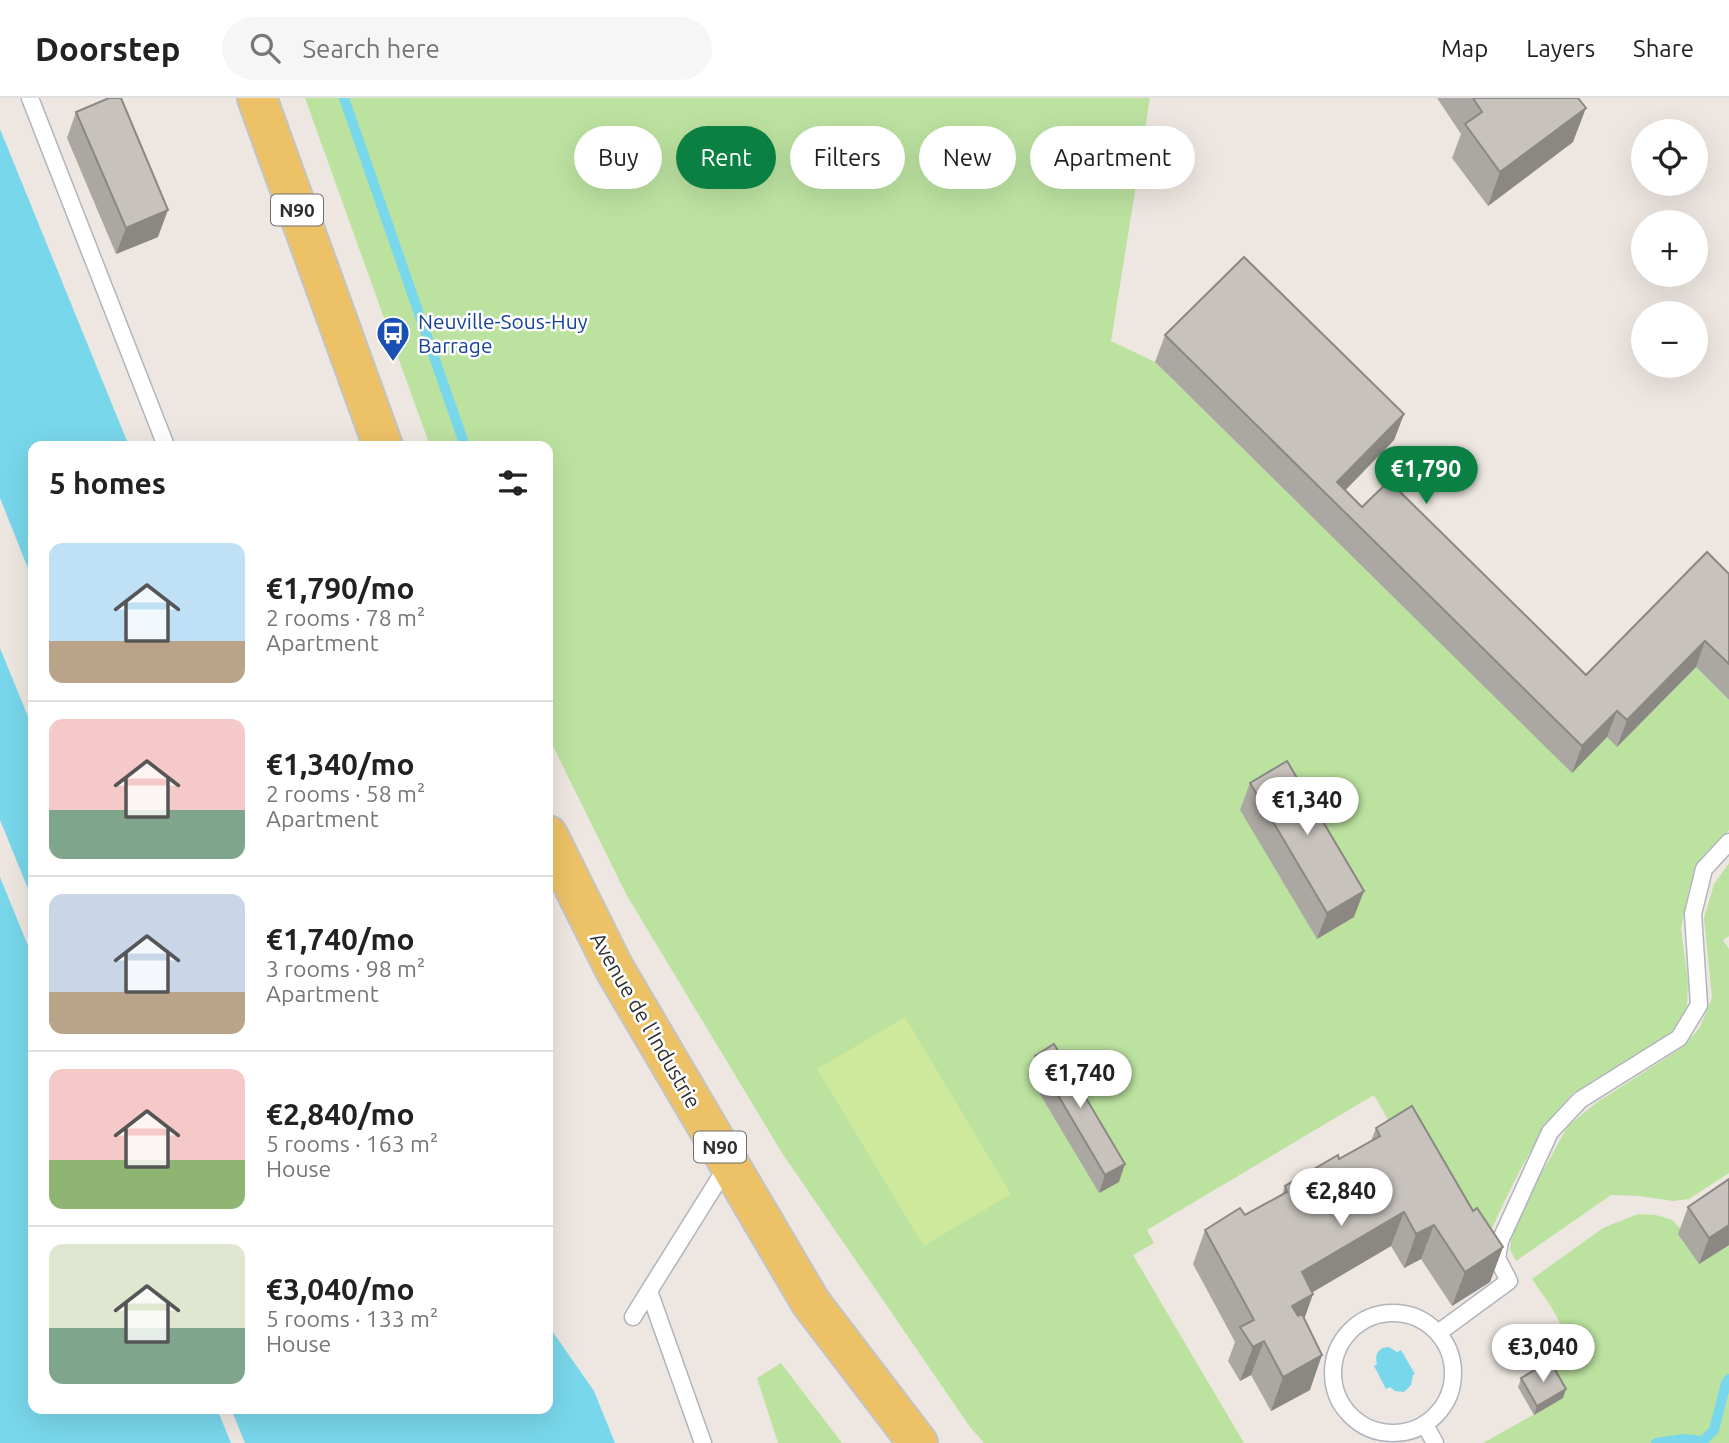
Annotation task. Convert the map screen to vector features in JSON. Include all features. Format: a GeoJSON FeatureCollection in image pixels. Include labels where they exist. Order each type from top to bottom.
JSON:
{"type":"FeatureCollection","features":[{"type":"Feature","properties":{"kind":"main road","name":"N90"},"geometry":{"type":"LineString","coordinates":[[257,98],[381,441]]}},
{"type":"Feature","properties":{"kind":"main road","name":"Avenue de l'Industrie"},"geometry":{"type":"LineString","coordinates":[[553,845],[614,968],[811,1303],[918,1443]]}},
{"type":"Feature","properties":{"kind":"lane"},"geometry":{"type":"LineString","coordinates":[[30,98],[164,441]]}},
{"type":"Feature","properties":{"kind":"lane"},"geometry":{"type":"LineString","coordinates":[[1438,1333],[1509,1281],[1497,1258],[1500,1241],[1550,1132],[1580,1100],[1679,1038],[1699,1005],[1693,914],[1704,869],[1729,842]]}},
{"type":"Feature","properties":{"kind":"lane"},"geometry":{"type":"LineString","coordinates":[[633,1317],[729,1163]]}},
{"type":"Feature","properties":{"kind":"lane"},"geometry":{"type":"LineString","coordinates":[[649,1291],[703,1443]]}},
{"type":"Feature","properties":{"kind":"lane"},"geometry":{"type":"LineString","coordinates":[[1385,1313],[1405,1314],[1423,1321],[1438,1333],[1448,1348],[1453,1364],[1453,1382],[1448,1398],[1438,1413],[1425,1425],[1407,1432],[1388,1434],[1368,1429],[1352,1418],[1340,1402],[1333,1384],[1332,1365],[1339,1346],[1350,1330],[1366,1318],[1385,1313]]}},
{"type":"Feature","properties":{"kind":"lane"},"geometry":{"type":"LineString","coordinates":[[1425,1425],[1435,1443]]}},
{"type":"Feature","properties":{"kind":"green space"},"geometry":{"type":"Polygon","coordinates":[[[305,98],[1150,98],[1146,126],[1030,126],[1030,189],[1135,189],[1111,341],[1155,362],[1572,772],[1607,737],[1618,746],[1696,667],[1729,700],[1729,830],[1707,854],[1689,889],[1681,929],[1688,981],[1687,1007],[1671,1033],[1573,1093],[1559,1109],[1534,1146],[1485,1245],[1400,1141],[1374,1095],[1147,1230],[1154,1243],[1133,1255],[1244,1443],[984,1443],[970,1427],[782,1153],[626,894],[553,746],[553,441],[428,441],[305,98]]]}},
{"type":"Feature","properties":{"kind":"green space"},"geometry":{"type":"Polygon","coordinates":[[[1729,863],[1729,936],[1723,940],[1729,949],[1729,1173],[1689,1199],[1673,1201],[1611,1195],[1516,1261],[1510,1250],[1513,1224],[1568,1126],[1596,1103],[1683,1047],[1700,1027],[1712,998],[1704,918],[1714,884],[1729,863]]]}},
{"type":"Feature","properties":{"kind":"green space"},"geometry":{"type":"Polygon","coordinates":[[[905,1017],[1011,1194],[924,1246],[817,1069],[905,1017]]]}},
{"type":"Feature","properties":{"kind":"green space"},"geometry":{"type":"Polygon","coordinates":[[[1638,1214],[1656,1215],[1672,1220],[1683,1231],[1729,1245],[1729,1443],[1483,1443],[1563,1398],[1553,1369],[1561,1357],[1563,1334],[1553,1311],[1532,1279],[1603,1228],[1638,1214]]]}},
{"type":"Feature","properties":{"kind":"green space"},"geometry":{"type":"Polygon","coordinates":[[[781,1363],[842,1443],[778,1443],[757,1378],[781,1363]]]}},
{"type":"Feature","properties":{"kind":"water"},"geometry":{"type":"Polygon","coordinates":[[[0,129],[127,441],[28,441],[28,568],[0,498],[0,129]]]}},
{"type":"Feature","properties":{"kind":"water"},"geometry":{"type":"Polygon","coordinates":[[[0,648],[28,717],[28,889],[0,820],[0,648]]]}},
{"type":"Feature","properties":{"kind":"water"},"geometry":{"type":"Polygon","coordinates":[[[0,877],[28,946],[28,1414],[219,1414],[231,1443],[0,1443],[0,877]]]}},
{"type":"Feature","properties":{"kind":"water"},"geometry":{"type":"Polygon","coordinates":[[[553,1332],[594,1391],[615,1443],[245,1443],[233,1414],[553,1414],[553,1332]]]}},
{"type":"Feature","properties":{"kind":"water"},"geometry":{"type":"Polygon","coordinates":[[[1389,1347],[1397,1352],[1401,1350],[1415,1374],[1411,1385],[1404,1392],[1390,1387],[1386,1389],[1374,1366],[1377,1364],[1378,1352],[1389,1347]]]}},
{"type":"Feature","properties":{"kind":"building"},"geometry":{"type":"Polygon","coordinates":[[[109,98],[121,98],[168,210],[126,228],[76,112],[109,98]]]}},
{"type":"Feature","properties":{"kind":"building"},"geometry":{"type":"Polygon","coordinates":[[[1473,98],[1578,98],[1586,108],[1500,172],[1465,124],[1482,112],[1473,98]]]}},
{"type":"Feature","properties":{"kind":"building"},"geometry":{"type":"Polygon","coordinates":[[[1244,257],[1404,414],[1337,482],[1362,507],[1389,481],[1586,675],[1707,552],[1729,574],[1729,664],[1705,641],[1627,720],[1617,711],[1582,746],[1165,335],[1244,257]]]}},
{"type":"Feature","properties":{"kind":"building"},"geometry":{"type":"Polygon","coordinates":[[[1287,761],[1364,891],[1327,913],[1250,783],[1287,761]]]}},
{"type":"Feature","properties":{"kind":"building"},"geometry":{"type":"Polygon","coordinates":[[[1054,1044],[1125,1164],[1105,1175],[1035,1056],[1054,1044]]]}},
{"type":"Feature","properties":{"kind":"building"},"geometry":{"type":"Polygon","coordinates":[[[1412,1106],[1473,1211],[1477,1208],[1503,1247],[1465,1272],[1434,1225],[1416,1234],[1404,1212],[1302,1272],[1313,1294],[1292,1306],[1298,1316],[1302,1314],[1322,1355],[1283,1377],[1264,1341],[1253,1347],[1240,1327],[1254,1320],[1205,1230],[1240,1208],[1245,1215],[1287,1192],[1285,1186],[1338,1155],[1339,1159],[1380,1136],[1376,1128],[1412,1106]]]}},
{"type":"Feature","properties":{"kind":"building"},"geometry":{"type":"Polygon","coordinates":[[[1729,1179],[1729,1225],[1709,1238],[1688,1207],[1729,1179]]]}},
{"type":"Feature","properties":{"kind":"building"},"geometry":{"type":"Polygon","coordinates":[[[1550,1361],[1566,1389],[1537,1406],[1521,1378],[1550,1361]]]}},
{"type":"Feature","properties":{"kind":"waterway"},"geometry":{"type":"LineString","coordinates":[[344,98],[463,441]]}},
{"type":"Feature","properties":{"kind":"waterway"},"geometry":{"type":"LineString","coordinates":[[1656,1443],[1684,1439],[1703,1441],[1714,1430],[1729,1379]]}},
{"type":"Feature","properties":{"kind":"place","name":"Neuville-Sous-Huy Barrage"},"geometry":{"type":"Point","coordinates":[393,363]}}]}
